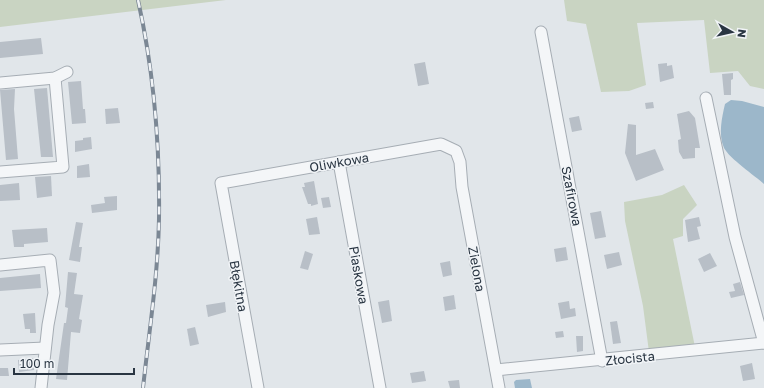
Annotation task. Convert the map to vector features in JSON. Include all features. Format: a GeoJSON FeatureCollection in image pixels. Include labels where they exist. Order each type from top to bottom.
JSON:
{"type":"FeatureCollection","features":[{"type":"Feature","properties":{"kind":"street","name":"Szafirowa"},"geometry":{"type":"LineString","coordinates":[[541,32],[602,361]]}},
{"type":"Feature","properties":{"kind":"street"},"geometry":{"type":"LineString","coordinates":[[0,83],[55,78],[67,72]]}},
{"type":"Feature","properties":{"kind":"street"},"geometry":{"type":"LineString","coordinates":[[0,172],[63,167],[55,78]]}},
{"type":"Feature","properties":{"kind":"street"},"geometry":{"type":"LineString","coordinates":[[706,98],[735,236],[764,343]]}},
{"type":"Feature","properties":{"kind":"street","name":"Oliwkowa"},"geometry":{"type":"LineString","coordinates":[[221,183],[441,144],[456,151]]}},
{"type":"Feature","properties":{"kind":"street","name":"Zielona"},"geometry":{"type":"LineString","coordinates":[[456,151],[460,162],[462,187],[496,370],[498,388]]}},
{"type":"Feature","properties":{"kind":"street","name":"Piaskowa"},"geometry":{"type":"LineString","coordinates":[[339,162],[380,388]]}},
{"type":"Feature","properties":{"kind":"street","name":"Błękitna"},"geometry":{"type":"LineString","coordinates":[[221,183],[258,388]]}},
{"type":"Feature","properties":{"kind":"street"},"geometry":{"type":"LineString","coordinates":[[0,265],[50,260],[54,293],[45,348],[41,388]]}},
{"type":"Feature","properties":{"kind":"street","name":"Złocista"},"geometry":{"type":"LineString","coordinates":[[496,370],[602,361],[764,343]]}},
{"type":"Feature","properties":{"kind":"street"},"geometry":{"type":"LineString","coordinates":[[0,350],[45,348]]}},
{"type":"Feature","properties":{"kind":"green space"},"geometry":{"type":"Polygon","coordinates":[[[0,0],[226,0],[0,27],[0,0]]]}},
{"type":"Feature","properties":{"kind":"green space"},"geometry":{"type":"Polygon","coordinates":[[[564,0],[764,0],[764,89],[750,86],[738,71],[710,73],[704,20],[637,23],[646,85],[629,91],[601,92],[586,24],[567,21],[564,0]]]}},
{"type":"Feature","properties":{"kind":"green space"},"geometry":{"type":"Polygon","coordinates":[[[684,185],[697,205],[683,219],[683,236],[673,239],[695,347],[649,352],[643,306],[625,221],[624,202],[662,195],[684,185]]]}},
{"type":"Feature","properties":{"kind":"water"},"geometry":{"type":"Polygon","coordinates":[[[731,100],[742,101],[764,107],[764,184],[737,162],[727,152],[722,143],[721,131],[725,104],[731,100]]]}},
{"type":"Feature","properties":{"kind":"water"},"geometry":{"type":"Polygon","coordinates":[[[530,379],[532,388],[515,388],[514,382],[516,380],[530,379]]]}},
{"type":"Feature","properties":{"kind":"building"},"geometry":{"type":"Polygon","coordinates":[[[41,38],[43,54],[0,58],[0,42],[41,38]]]}},
{"type":"Feature","properties":{"kind":"building"},"geometry":{"type":"Polygon","coordinates":[[[425,62],[429,84],[418,86],[414,64],[425,62]]]}},
{"type":"Feature","properties":{"kind":"building"},"geometry":{"type":"Polygon","coordinates":[[[667,63],[667,66],[672,65],[674,78],[660,82],[658,64],[667,63]]]}},
{"type":"Feature","properties":{"kind":"building"},"geometry":{"type":"Polygon","coordinates":[[[733,73],[733,79],[731,80],[731,95],[724,95],[722,74],[733,73]]]}},
{"type":"Feature","properties":{"kind":"building"},"geometry":{"type":"Polygon","coordinates":[[[81,81],[83,109],[85,109],[86,123],[72,124],[68,82],[81,81]]]}},
{"type":"Feature","properties":{"kind":"building"},"geometry":{"type":"Polygon","coordinates":[[[47,88],[53,157],[41,157],[34,89],[47,88]]]}},
{"type":"Feature","properties":{"kind":"building"},"geometry":{"type":"Polygon","coordinates":[[[15,89],[14,109],[18,159],[6,160],[0,90],[15,89]]]}},
{"type":"Feature","properties":{"kind":"building"},"geometry":{"type":"Polygon","coordinates":[[[653,102],[654,108],[646,109],[645,103],[653,102]]]}},
{"type":"Feature","properties":{"kind":"building"},"geometry":{"type":"Polygon","coordinates":[[[118,108],[120,123],[106,124],[105,109],[118,108]]]}},
{"type":"Feature","properties":{"kind":"building"},"geometry":{"type":"Polygon","coordinates":[[[689,111],[695,118],[700,148],[695,148],[695,158],[683,159],[679,152],[678,140],[681,139],[677,114],[689,111]]]}},
{"type":"Feature","properties":{"kind":"building"},"geometry":{"type":"Polygon","coordinates":[[[579,116],[582,130],[572,132],[569,118],[579,116]]]}},
{"type":"Feature","properties":{"kind":"building"},"geometry":{"type":"Polygon","coordinates":[[[628,124],[636,125],[636,155],[655,149],[664,170],[636,181],[625,153],[628,124]]]}},
{"type":"Feature","properties":{"kind":"building"},"geometry":{"type":"Polygon","coordinates":[[[91,137],[92,149],[75,152],[75,141],[91,137]]]}},
{"type":"Feature","properties":{"kind":"building"},"geometry":{"type":"Polygon","coordinates":[[[89,164],[90,177],[77,178],[77,166],[89,164]]]}},
{"type":"Feature","properties":{"kind":"building"},"geometry":{"type":"Polygon","coordinates":[[[51,176],[52,196],[37,198],[35,177],[51,176]]]}},
{"type":"Feature","properties":{"kind":"building"},"geometry":{"type":"Polygon","coordinates":[[[314,181],[318,204],[311,206],[311,204],[308,204],[302,187],[305,187],[304,183],[314,181]]]}},
{"type":"Feature","properties":{"kind":"building"},"geometry":{"type":"Polygon","coordinates":[[[19,183],[20,200],[0,201],[0,185],[19,183]]]}},
{"type":"Feature","properties":{"kind":"building"},"geometry":{"type":"Polygon","coordinates":[[[117,196],[117,210],[92,213],[91,205],[105,203],[104,197],[117,196]]]}},
{"type":"Feature","properties":{"kind":"building"},"geometry":{"type":"Polygon","coordinates":[[[329,197],[331,207],[323,208],[321,198],[329,197]]]}},
{"type":"Feature","properties":{"kind":"building"},"geometry":{"type":"Polygon","coordinates":[[[601,211],[606,237],[595,239],[590,213],[601,211]]]}},
{"type":"Feature","properties":{"kind":"building"},"geometry":{"type":"Polygon","coordinates":[[[317,217],[320,234],[309,235],[306,219],[317,217]]]}},
{"type":"Feature","properties":{"kind":"building"},"geometry":{"type":"Polygon","coordinates":[[[699,217],[701,226],[697,227],[700,239],[688,242],[685,220],[699,217]]]}},
{"type":"Feature","properties":{"kind":"building"},"geometry":{"type":"Polygon","coordinates":[[[76,222],[83,223],[79,247],[82,247],[80,262],[69,260],[76,222]]]}},
{"type":"Feature","properties":{"kind":"building"},"geometry":{"type":"Polygon","coordinates":[[[47,228],[48,242],[24,244],[24,247],[14,247],[12,230],[47,228]]]}},
{"type":"Feature","properties":{"kind":"building"},"geometry":{"type":"Polygon","coordinates":[[[566,247],[568,260],[556,262],[554,249],[566,247]]]}},
{"type":"Feature","properties":{"kind":"building"},"geometry":{"type":"Polygon","coordinates":[[[305,251],[313,254],[308,270],[300,268],[305,251]]]}},
{"type":"Feature","properties":{"kind":"building"},"geometry":{"type":"Polygon","coordinates":[[[619,252],[622,265],[607,269],[604,255],[619,252]]]}},
{"type":"Feature","properties":{"kind":"building"},"geometry":{"type":"Polygon","coordinates":[[[710,253],[717,266],[704,272],[698,259],[710,253]]]}},
{"type":"Feature","properties":{"kind":"building"},"geometry":{"type":"Polygon","coordinates":[[[450,261],[452,275],[443,277],[440,263],[450,261]]]}},
{"type":"Feature","properties":{"kind":"building"},"geometry":{"type":"Polygon","coordinates":[[[68,272],[77,273],[74,294],[83,295],[79,319],[82,320],[80,333],[71,332],[67,380],[56,379],[64,323],[66,323],[68,308],[65,307],[68,272]]]}},
{"type":"Feature","properties":{"kind":"building"},"geometry":{"type":"Polygon","coordinates":[[[40,274],[41,288],[0,291],[0,278],[40,274]]]}},
{"type":"Feature","properties":{"kind":"building"},"geometry":{"type":"Polygon","coordinates":[[[740,282],[744,295],[731,298],[729,292],[735,291],[733,284],[740,282]]]}},
{"type":"Feature","properties":{"kind":"building"},"geometry":{"type":"Polygon","coordinates":[[[454,295],[456,309],[445,311],[443,297],[454,295]]]}},
{"type":"Feature","properties":{"kind":"building"},"geometry":{"type":"Polygon","coordinates":[[[389,300],[392,321],[382,323],[378,302],[389,300]]]}},
{"type":"Feature","properties":{"kind":"building"},"geometry":{"type":"Polygon","coordinates":[[[569,301],[570,309],[575,308],[576,316],[561,319],[558,303],[569,301]]]}},
{"type":"Feature","properties":{"kind":"building"},"geometry":{"type":"Polygon","coordinates":[[[225,302],[226,312],[208,317],[206,305],[225,302]]]}},
{"type":"Feature","properties":{"kind":"building"},"geometry":{"type":"Polygon","coordinates":[[[35,313],[36,333],[30,333],[30,329],[25,329],[23,314],[35,313]]]}},
{"type":"Feature","properties":{"kind":"building"},"geometry":{"type":"Polygon","coordinates":[[[617,321],[621,343],[613,344],[610,322],[617,321]]]}},
{"type":"Feature","properties":{"kind":"building"},"geometry":{"type":"Polygon","coordinates":[[[195,327],[199,344],[190,346],[187,329],[195,327]]]}},
{"type":"Feature","properties":{"kind":"building"},"geometry":{"type":"Polygon","coordinates":[[[563,331],[564,337],[556,338],[555,332],[563,331]]]}},
{"type":"Feature","properties":{"kind":"building"},"geometry":{"type":"Polygon","coordinates":[[[576,336],[583,336],[583,351],[577,352],[576,336]]]}},
{"type":"Feature","properties":{"kind":"building"},"geometry":{"type":"Polygon","coordinates":[[[33,358],[34,370],[19,372],[18,360],[33,358]]]}},
{"type":"Feature","properties":{"kind":"building"},"geometry":{"type":"Polygon","coordinates":[[[752,363],[755,379],[743,381],[740,366],[752,363]]]}},
{"type":"Feature","properties":{"kind":"building"},"geometry":{"type":"Polygon","coordinates":[[[0,368],[8,368],[9,376],[0,376],[0,368]]]}},
{"type":"Feature","properties":{"kind":"building"},"geometry":{"type":"Polygon","coordinates":[[[424,371],[426,381],[412,383],[410,373],[424,371]]]}},
{"type":"Feature","properties":{"kind":"building"},"geometry":{"type":"Polygon","coordinates":[[[459,380],[460,388],[450,388],[448,381],[459,380]]]}},
{"type":"Feature","properties":{"kind":"railway"},"geometry":{"type":"LineString","coordinates":[[138,0],[144,27],[155,109],[159,192],[157,262],[143,388]]}}]}
